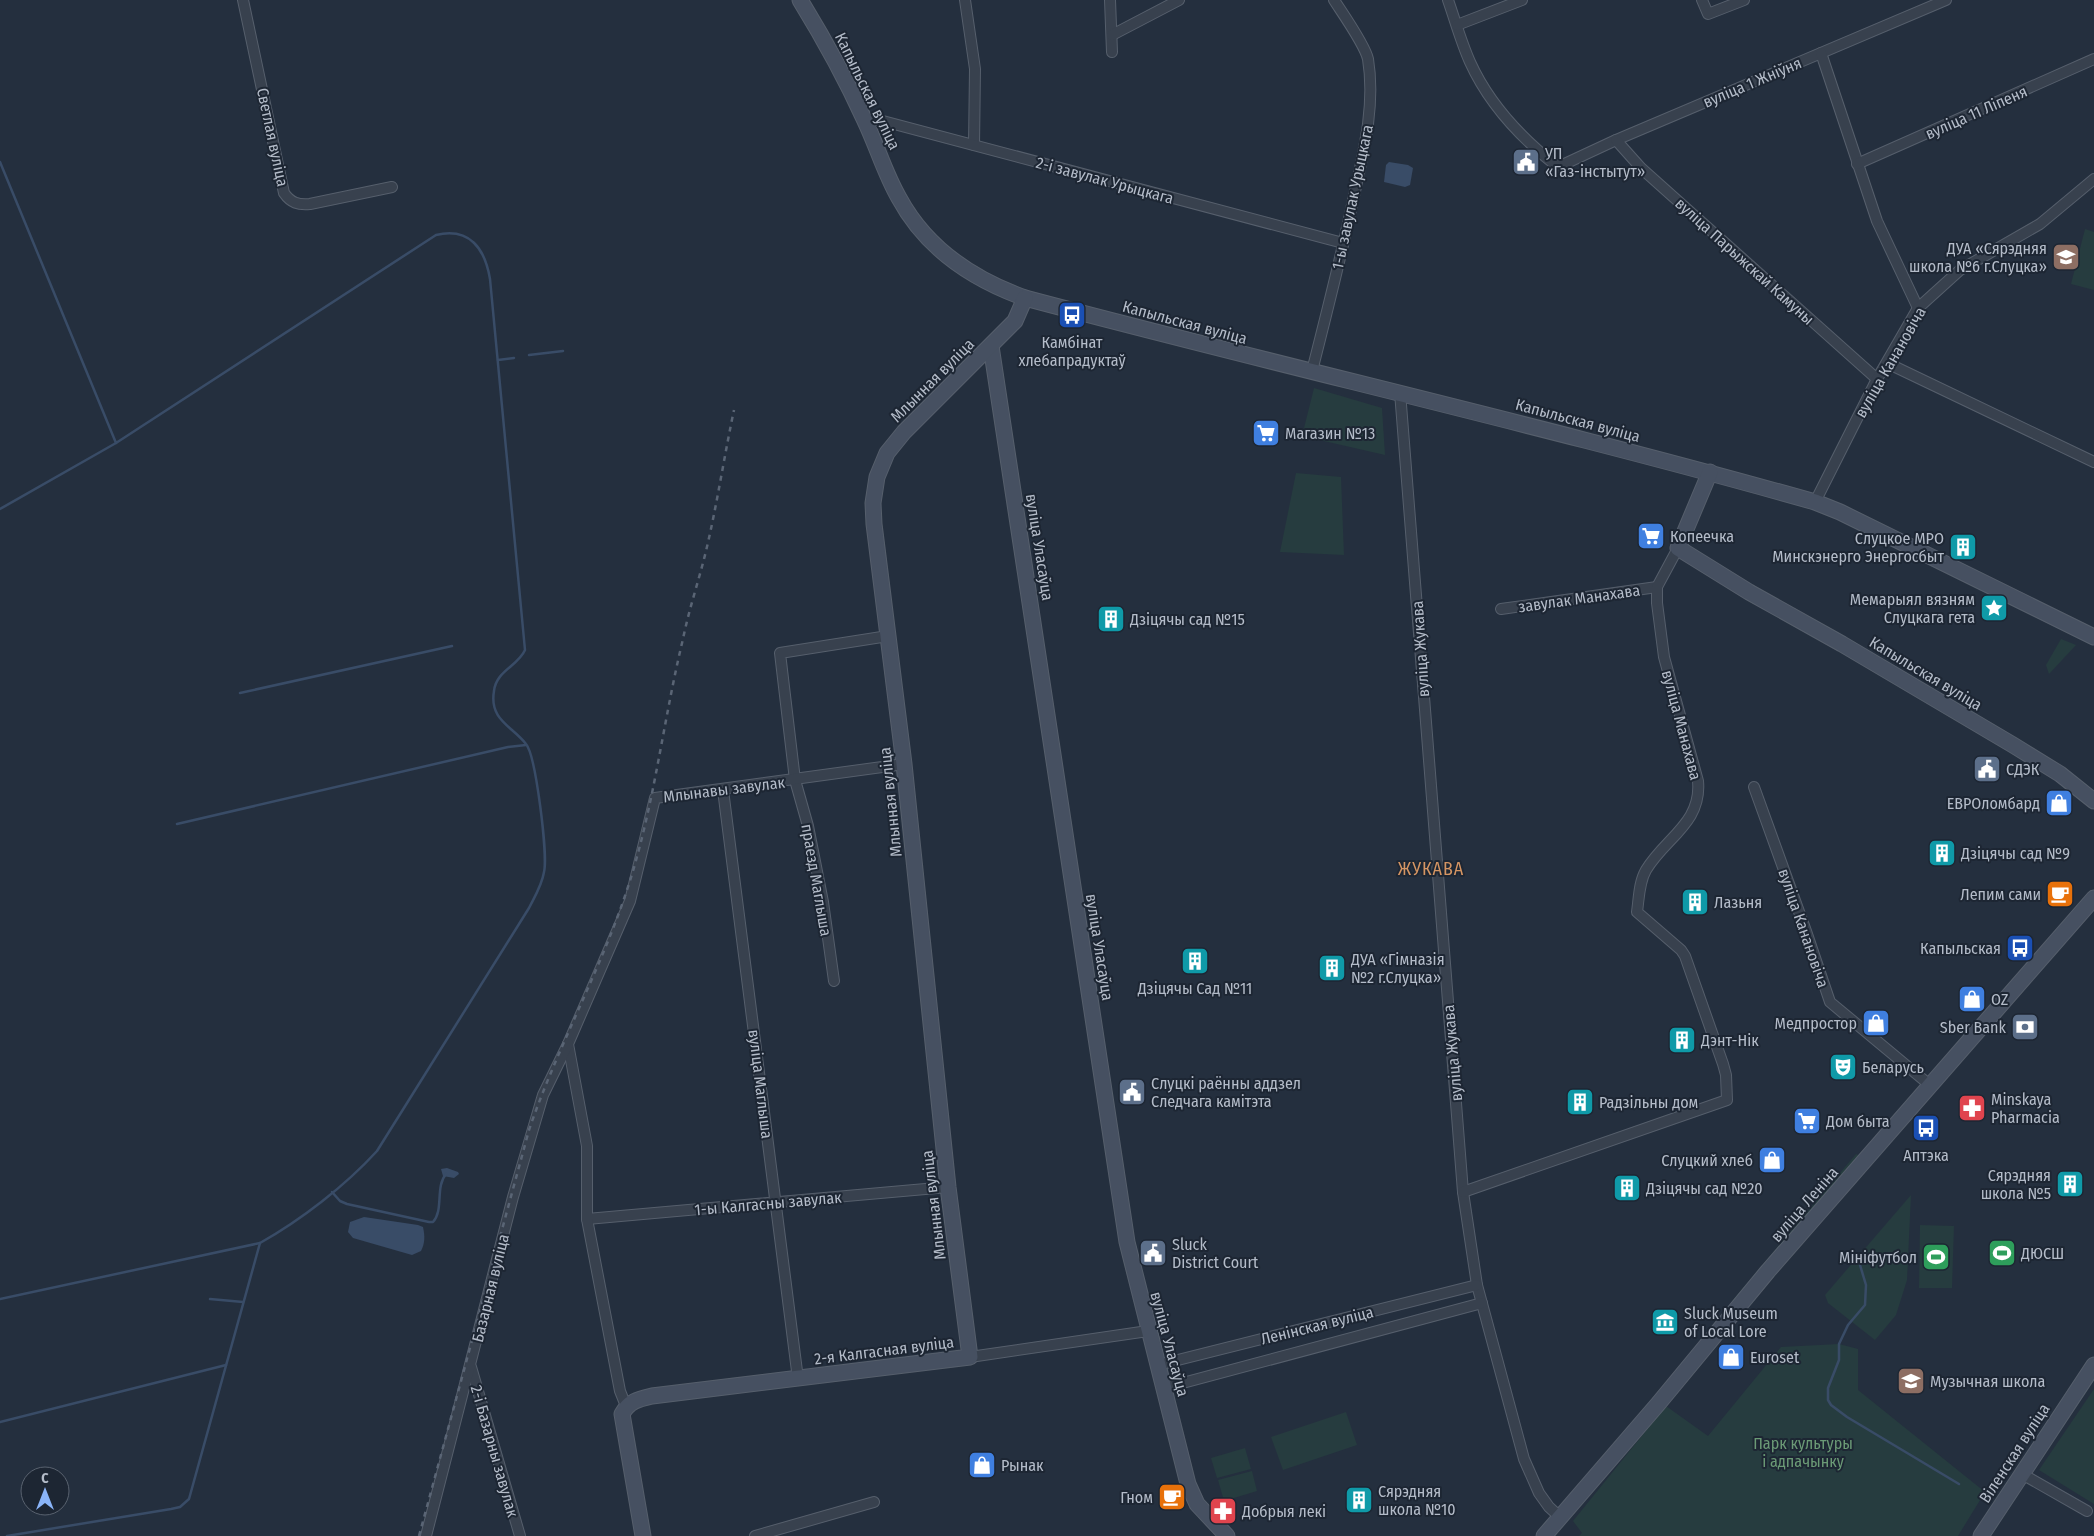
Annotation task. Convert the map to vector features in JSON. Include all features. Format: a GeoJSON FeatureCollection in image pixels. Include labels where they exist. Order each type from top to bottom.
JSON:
{"type":"FeatureCollection","features":[{"type":"Feature","properties":{"kind":"main road","name":"Капыльская вуліца"},"geometry":{"type":"LineString","coordinates":[[800,0],[830,48],[865,120],[899,198],[912,218],[961,267],[994,286],[1025,298],[1242,355],[1400,392],[1710,472],[1815,502],[1840,512],[2094,637]]}},
{"type":"Feature","properties":{"kind":"main road","name":"Млынная вуліца"},"geometry":{"type":"LineString","coordinates":[[970,1357],[948,1187],[904,764],[873,503],[877,476],[886,453],[904,432],[1015,321],[1025,298]]}},
{"type":"Feature","properties":{"kind":"main road","name":"вуліца Уласаўца"},"geometry":{"type":"LineString","coordinates":[[991,346],[1126,1242],[1192,1495],[1197,1504],[1227,1536]]}},
{"type":"Feature","properties":{"kind":"main road"},"geometry":{"type":"LineString","coordinates":[[1678,548],[1710,472]]}},
{"type":"Feature","properties":{"kind":"main road","name":"Капыльская вуліца"},"geometry":{"type":"LineString","coordinates":[[1678,548],[1749,592],[1842,644],[2060,774],[2094,801]]}},
{"type":"Feature","properties":{"kind":"main road","name":"вуліца Леніна"},"geometry":{"type":"LineString","coordinates":[[1544,1536],[1658,1404],[1768,1271],[2094,898]]}},
{"type":"Feature","properties":{"kind":"main road","name":"2-я Калгасная вуліца"},"geometry":{"type":"LineString","coordinates":[[626,1406],[637,1400],[652,1396],[970,1357]]}},
{"type":"Feature","properties":{"kind":"main road","name":"Віленская вуліца"},"geometry":{"type":"LineString","coordinates":[[1981,1536],[2094,1365]]}},
{"type":"Feature","properties":{"kind":"main road"},"geometry":{"type":"LineString","coordinates":[[626,1406],[622,1414],[623,1424],[643,1536]]}},
{"type":"Feature","properties":{"kind":"street","name":"Светлая вуліца"},"geometry":{"type":"LineString","coordinates":[[243,0],[284,193],[289,200],[299,205],[310,204],[392,187]]}},
{"type":"Feature","properties":{"kind":"street"},"geometry":{"type":"LineString","coordinates":[[965,0],[975,69],[974,145]]}},
{"type":"Feature","properties":{"kind":"street"},"geometry":{"type":"LineString","coordinates":[[1110,0],[1112,52]]}},
{"type":"Feature","properties":{"kind":"street"},"geometry":{"type":"LineString","coordinates":[[1112,35],[1179,0]]}},
{"type":"Feature","properties":{"kind":"street","name":"1-ы завулак Урыцкага"},"geometry":{"type":"LineString","coordinates":[[1312,371],[1367,135],[1368,60],[1364,48],[1334,0]]}},
{"type":"Feature","properties":{"kind":"street"},"geometry":{"type":"LineString","coordinates":[[1448,0],[1457,25],[1522,0]]}},
{"type":"Feature","properties":{"kind":"street"},"geometry":{"type":"LineString","coordinates":[[1702,0],[1708,14],[1744,0]]}},
{"type":"Feature","properties":{"kind":"street","name":"вуліца 1 Жніўня"},"geometry":{"type":"LineString","coordinates":[[1457,25],[1470,62],[1503,114],[1538,152],[1558,167],[1616,140],[1946,0]]}},
{"type":"Feature","properties":{"kind":"street"},"geometry":{"type":"LineString","coordinates":[[1821,53],[1876,221],[1918,308]]}},
{"type":"Feature","properties":{"kind":"street","name":"вуліца 11 Ліпеня"},"geometry":{"type":"LineString","coordinates":[[1857,164],[2094,59]]}},
{"type":"Feature","properties":{"kind":"street","name":"2-і завулак Урыцкага"},"geometry":{"type":"LineString","coordinates":[[865,120],[879,120],[1343,244]]}},
{"type":"Feature","properties":{"kind":"street","name":"вуліца Парыжскай Камуны"},"geometry":{"type":"LineString","coordinates":[[1616,140],[1641,168],[1877,380]]}},
{"type":"Feature","properties":{"kind":"street","name":"вуліца Канановіча"},"geometry":{"type":"LineString","coordinates":[[1815,502],[1877,380],[1918,308],[1960,270],[2040,224],[2094,179]]}},
{"type":"Feature","properties":{"kind":"street"},"geometry":{"type":"LineString","coordinates":[[1887,363],[2094,462]]}},
{"type":"Feature","properties":{"kind":"street","name":"вуліца Жукава"},"geometry":{"type":"LineString","coordinates":[[1400,392],[1464,1192],[1477,1285],[1524,1459],[1539,1492],[1549,1507],[1560,1517]]}},
{"type":"Feature","properties":{"kind":"street"},"geometry":{"type":"LineString","coordinates":[[1657,588],[1678,548]]}},
{"type":"Feature","properties":{"kind":"street","name":"вуліца Манахава"},"geometry":{"type":"LineString","coordinates":[[1464,1192],[1727,1100],[1726,1074],[1686,956],[1637,912],[1645,872],[1696,809],[1699,796],[1698,781],[1664,657],[1659,630],[1657,588]]}},
{"type":"Feature","properties":{"kind":"street","name":"завулак Манахава"},"geometry":{"type":"LineString","coordinates":[[1501,609],[1657,588]]}},
{"type":"Feature","properties":{"kind":"street","name":"Млынавы завулак"},"geometry":{"type":"LineString","coordinates":[[655,798],[796,780],[780,653],[888,636]]}},
{"type":"Feature","properties":{"kind":"street"},"geometry":{"type":"LineString","coordinates":[[796,780],[904,764]]}},
{"type":"Feature","properties":{"kind":"street","name":"праезд Маглыша"},"geometry":{"type":"LineString","coordinates":[[796,780],[824,902],[834,981]]}},
{"type":"Feature","properties":{"kind":"street","name":"вуліца Канановіча"},"geometry":{"type":"LineString","coordinates":[[1754,787],[1830,1002],[1931,1086]]}},
{"type":"Feature","properties":{"kind":"street","name":"вуліца Маглыша"},"geometry":{"type":"LineString","coordinates":[[723,790],[798,1379]]}},
{"type":"Feature","properties":{"kind":"street","name":"Базарная вуліца"},"geometry":{"type":"LineString","coordinates":[[426,1536],[513,1197],[543,1095],[568,1044],[630,902],[655,798]]}},
{"type":"Feature","properties":{"kind":"street"},"geometry":{"type":"LineString","coordinates":[[568,1044],[587,1146],[587,1218],[620,1391],[626,1406]]}},
{"type":"Feature","properties":{"kind":"street","name":"1-ы Калгасны завулак"},"geometry":{"type":"LineString","coordinates":[[587,1218],[948,1187]]}},
{"type":"Feature","properties":{"kind":"street","name":"Ленінская вуліца"},"geometry":{"type":"LineString","coordinates":[[1158,1366],[1477,1285]]}},
{"type":"Feature","properties":{"kind":"street","name":"Ленінская вуліца"},"geometry":{"type":"LineString","coordinates":[[1164,1388],[1482,1303]]}},
{"type":"Feature","properties":{"kind":"street","name":"2-я Калгасная вуліца"},"geometry":{"type":"LineString","coordinates":[[970,1357],[1148,1331]]}},
{"type":"Feature","properties":{"kind":"street","name":"2-і Базарны завулак"},"geometry":{"type":"LineString","coordinates":[[470,1365],[520,1536]]}},
{"type":"Feature","properties":{"kind":"street"},"geometry":{"type":"LineString","coordinates":[[2021,1476],[2029,1478],[2087,1511]]}},
{"type":"Feature","properties":{"kind":"street"},"geometry":{"type":"LineString","coordinates":[[755,1536],[874,1502]]}},
{"type":"Feature","properties":{"kind":"green space"},"geometry":{"type":"Polygon","coordinates":[[[2085,229],[2094,232],[2094,290],[2071,284],[2085,229]]]}},
{"type":"Feature","properties":{"kind":"green space"},"geometry":{"type":"Polygon","coordinates":[[[1314,388],[1382,408],[1385,455],[1302,436],[1314,388]]]}},
{"type":"Feature","properties":{"kind":"green space"},"geometry":{"type":"Polygon","coordinates":[[[1296,473],[1341,477],[1344,555],[1280,552],[1296,473]]]}},
{"type":"Feature","properties":{"kind":"green space"},"geometry":{"type":"Polygon","coordinates":[[[2061,639],[2076,645],[2049,674],[2046,665],[2061,639]]]}},
{"type":"Feature","properties":{"kind":"green space"},"geometry":{"type":"Polygon","coordinates":[[[1856,1154],[1860,1156],[1735,1303],[1732,1301],[1856,1154]]]}},
{"type":"Feature","properties":{"kind":"green space"},"geometry":{"type":"Polygon","coordinates":[[[1911,1195],[1907,1280],[1896,1315],[1875,1340],[1828,1303],[1825,1295],[1911,1195]]]}},
{"type":"Feature","properties":{"kind":"green space","name":"Мініфутбол"},"geometry":{"type":"Polygon","coordinates":[[[1920,1225],[1954,1226],[1952,1288],[1919,1288],[1920,1225]]]}},
{"type":"Feature","properties":{"kind":"green space","name":"Парк культуры і адпачынку"},"geometry":{"type":"Polygon","coordinates":[[[1839,1344],[1858,1349],[1858,1390],[1985,1492],[1958,1536],[1579,1536],[1582,1533],[1573,1521],[1666,1406],[1708,1436],[1781,1347],[1839,1344]]]}},
{"type":"Feature","properties":{"kind":"green space"},"geometry":{"type":"Polygon","coordinates":[[[2094,1389],[2094,1504],[2039,1470],[2094,1389]]]}},
{"type":"Feature","properties":{"kind":"green space"},"geometry":{"type":"Polygon","coordinates":[[[1346,1412],[1357,1445],[1283,1470],[1271,1437],[1346,1412]]]}},
{"type":"Feature","properties":{"kind":"green space"},"geometry":{"type":"Polygon","coordinates":[[[1245,1448],[1251,1469],[1217,1478],[1211,1458],[1245,1448]]]}},
{"type":"Feature","properties":{"kind":"green space"},"geometry":{"type":"Polygon","coordinates":[[[1252,1471],[1257,1491],[1224,1501],[1218,1480],[1252,1471]]]}},
{"type":"Feature","properties":{"kind":"water"},"geometry":{"type":"Polygon","coordinates":[[[1389,162],[1408,165],[1413,168],[1410,185],[1405,187],[1384,182],[1386,165],[1389,162]]]}},
{"type":"Feature","properties":{"kind":"water"},"geometry":{"type":"Polygon","coordinates":[[[447,1168],[459,1174],[454,1178],[443,1176],[441,1169],[447,1168]]]}},
{"type":"Feature","properties":{"kind":"water"},"geometry":{"type":"Polygon","coordinates":[[[364,1217],[423,1227],[424,1239],[421,1251],[412,1255],[353,1238],[348,1232],[350,1222],[364,1217]]]}},
{"type":"Feature","properties":{"kind":"waterway"},"geometry":{"type":"LineString","coordinates":[[0,162],[116,443],[436,235],[448,233],[467,237],[480,250],[488,268],[490,279],[525,650],[522,656],[499,678],[494,691],[493,701],[498,716],[526,744],[530,752],[540,806],[545,862],[542,881],[529,908],[377,1151],[322,1202],[260,1243],[0,1299]]}},
{"type":"Feature","properties":{"kind":"waterway"},"geometry":{"type":"LineString","coordinates":[[529,355],[563,351]]}},
{"type":"Feature","properties":{"kind":"waterway"},"geometry":{"type":"LineString","coordinates":[[498,360],[514,358]]}},
{"type":"Feature","properties":{"kind":"waterway"},"geometry":{"type":"LineString","coordinates":[[0,509],[116,443]]}},
{"type":"Feature","properties":{"kind":"waterway"},"geometry":{"type":"LineString","coordinates":[[240,693],[452,646]]}},
{"type":"Feature","properties":{"kind":"waterway"},"geometry":{"type":"LineString","coordinates":[[177,824],[508,747],[526,745]]}},
{"type":"Feature","properties":{"kind":"waterway"},"geometry":{"type":"LineString","coordinates":[[332,1192],[340,1201],[347,1204],[433,1222],[438,1211],[441,1185],[446,1174]]}},
{"type":"Feature","properties":{"kind":"waterway"},"geometry":{"type":"LineString","coordinates":[[7,1536],[171,1509],[180,1507],[189,1499],[260,1243]]}},
{"type":"Feature","properties":{"kind":"waterway"},"geometry":{"type":"LineString","coordinates":[[1860,1265],[1866,1285],[1865,1305],[1848,1325],[1839,1344],[1839,1360],[1828,1388],[1828,1400],[1831,1405],[1847,1417],[1959,1484]]}},
{"type":"Feature","properties":{"kind":"waterway"},"geometry":{"type":"LineString","coordinates":[[210,1299],[243,1302]]}},
{"type":"Feature","properties":{"kind":"waterway"},"geometry":{"type":"LineString","coordinates":[[0,1422],[226,1365]]}},
{"type":"Feature","properties":{"kind":"railway"},"geometry":{"type":"LineString","coordinates":[[419,1536],[529,1130],[541,1096],[612,932],[635,864],[649,808],[685,628],[710,534],[734,410]]}},
{"type":"Feature","properties":{"kind":"place","name":"УП «Газ-інстытут»"},"geometry":{"type":"Point","coordinates":[1526,162]}},
{"type":"Feature","properties":{"kind":"place","name":"ДУА «Сярэдняя школа №6 г.Слуцка»"},"geometry":{"type":"Point","coordinates":[2066,257]}},
{"type":"Feature","properties":{"kind":"place","name":"Камбінат хлебапрадуктаў"},"geometry":{"type":"Point","coordinates":[1072,315]}},
{"type":"Feature","properties":{"kind":"place","name":"Магазин №13"},"geometry":{"type":"Point","coordinates":[1266,433]}},
{"type":"Feature","properties":{"kind":"place","name":"Копеечка"},"geometry":{"type":"Point","coordinates":[1651,536]}},
{"type":"Feature","properties":{"kind":"place","name":"Слуцкое МРО Минскэнерго Энергосбыт"},"geometry":{"type":"Point","coordinates":[1963,547]}},
{"type":"Feature","properties":{"kind":"place","name":"Мемарыял вязням Слуцкага гета"},"geometry":{"type":"Point","coordinates":[1994,608]}},
{"type":"Feature","properties":{"kind":"place","name":"Дзіцячы сад №15"},"geometry":{"type":"Point","coordinates":[1111,619]}},
{"type":"Feature","properties":{"kind":"place","name":"СДЭК"},"geometry":{"type":"Point","coordinates":[1987,769]}},
{"type":"Feature","properties":{"kind":"place","name":"ЕВРОломбард"},"geometry":{"type":"Point","coordinates":[2059,803]}},
{"type":"Feature","properties":{"kind":"place","name":"Дзіцячы сад №9"},"geometry":{"type":"Point","coordinates":[1942,853]}},
{"type":"Feature","properties":{"kind":"place","name":"Лепим сами"},"geometry":{"type":"Point","coordinates":[2060,894]}},
{"type":"Feature","properties":{"kind":"place","name":"Лазьня"},"geometry":{"type":"Point","coordinates":[1695,902]}},
{"type":"Feature","properties":{"kind":"place","name":"Капыльская"},"geometry":{"type":"Point","coordinates":[2020,948]}},
{"type":"Feature","properties":{"kind":"place","name":"Дзіцячы Сад №11"},"geometry":{"type":"Point","coordinates":[1195,961]}},
{"type":"Feature","properties":{"kind":"place","name":"ДУА «Гімназія №2 г.Слуцка»"},"geometry":{"type":"Point","coordinates":[1332,968]}},
{"type":"Feature","properties":{"kind":"place","name":"OZ"},"geometry":{"type":"Point","coordinates":[1972,999]}},
{"type":"Feature","properties":{"kind":"place","name":"Медпростор"},"geometry":{"type":"Point","coordinates":[1876,1023]}},
{"type":"Feature","properties":{"kind":"place","name":"Sber Bank"},"geometry":{"type":"Point","coordinates":[2025,1027]}},
{"type":"Feature","properties":{"kind":"place","name":"Дэнт-Нік"},"geometry":{"type":"Point","coordinates":[1682,1040]}},
{"type":"Feature","properties":{"kind":"place","name":"Беларусь"},"geometry":{"type":"Point","coordinates":[1843,1067]}},
{"type":"Feature","properties":{"kind":"place","name":"Слуцкі раённы аддзел Следчага камітэта"},"geometry":{"type":"Point","coordinates":[1132,1092]}},
{"type":"Feature","properties":{"kind":"place","name":"Радзільны дом"},"geometry":{"type":"Point","coordinates":[1580,1102]}},
{"type":"Feature","properties":{"kind":"place","name":"Minskaya Pharmacia"},"geometry":{"type":"Point","coordinates":[1972,1108]}},
{"type":"Feature","properties":{"kind":"place","name":"Дом быта"},"geometry":{"type":"Point","coordinates":[1807,1121]}},
{"type":"Feature","properties":{"kind":"place","name":"Аптэка"},"geometry":{"type":"Point","coordinates":[1926,1128]}},
{"type":"Feature","properties":{"kind":"place","name":"Слуцкий хлеб"},"geometry":{"type":"Point","coordinates":[1772,1160]}},
{"type":"Feature","properties":{"kind":"place","name":"Сярэдняя школа №5"},"geometry":{"type":"Point","coordinates":[2070,1184]}},
{"type":"Feature","properties":{"kind":"place","name":"Дзіцячы сад №20"},"geometry":{"type":"Point","coordinates":[1627,1188]}},
{"type":"Feature","properties":{"kind":"place","name":"Sluck District Court"},"geometry":{"type":"Point","coordinates":[1153,1253]}},
{"type":"Feature","properties":{"kind":"place","name":"ДЮСШ"},"geometry":{"type":"Point","coordinates":[2002,1253]}},
{"type":"Feature","properties":{"kind":"place","name":"Мініфутбол"},"geometry":{"type":"Point","coordinates":[1936,1257]}},
{"type":"Feature","properties":{"kind":"place","name":"Sluck Museum of Local Lore"},"geometry":{"type":"Point","coordinates":[1665,1322]}},
{"type":"Feature","properties":{"kind":"place","name":"Euroset"},"geometry":{"type":"Point","coordinates":[1731,1357]}},
{"type":"Feature","properties":{"kind":"place","name":"Музычная школа"},"geometry":{"type":"Point","coordinates":[1911,1381]}},
{"type":"Feature","properties":{"kind":"place","name":"Рынак"},"geometry":{"type":"Point","coordinates":[982,1465]}},
{"type":"Feature","properties":{"kind":"place","name":"Гном"},"geometry":{"type":"Point","coordinates":[1172,1497]}},
{"type":"Feature","properties":{"kind":"place","name":"Сярэдняя школа №10"},"geometry":{"type":"Point","coordinates":[1359,1500]}},
{"type":"Feature","properties":{"kind":"place","name":"Добрыя лекі"},"geometry":{"type":"Point","coordinates":[1223,1511]}},
{"type":"Feature","properties":{"kind":"district","name":"ЖУКАВА"},"geometry":{"type":"Point","coordinates":[1431,869]}}]}
